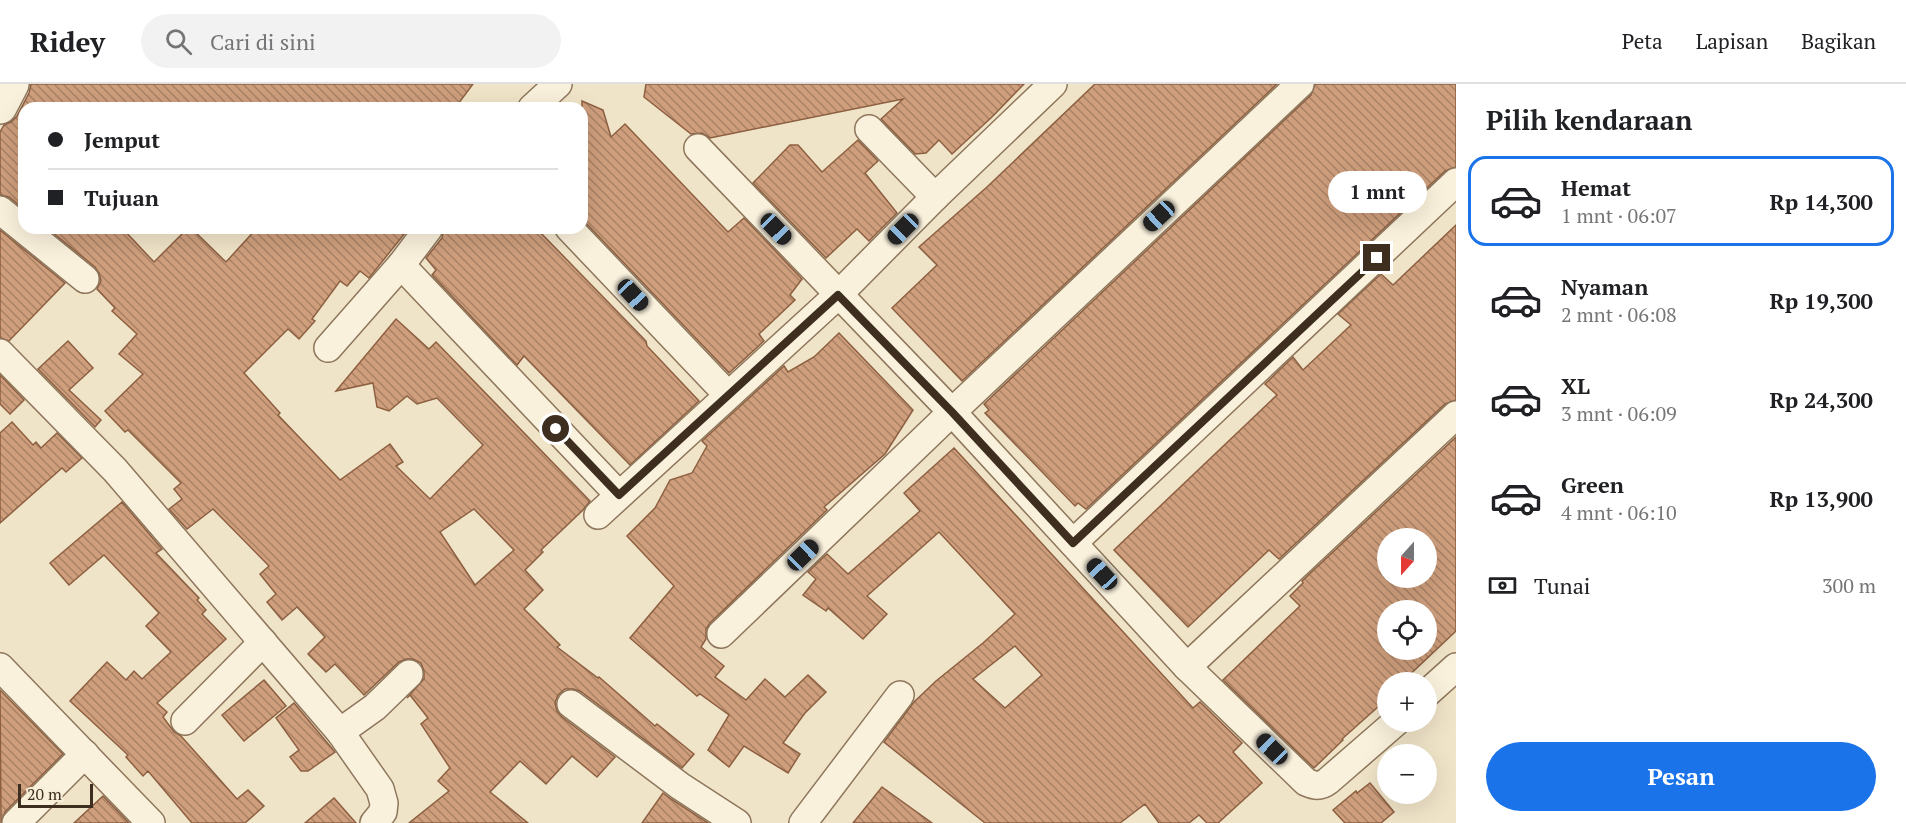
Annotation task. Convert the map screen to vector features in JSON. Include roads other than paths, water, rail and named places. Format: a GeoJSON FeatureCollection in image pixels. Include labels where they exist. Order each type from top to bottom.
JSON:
{"type":"FeatureCollection","features":[{"type":"Feature","properties":{"kind":"street"},"geometry":{"type":"LineString","coordinates":[[0,107],[12,84]]}},
{"type":"Feature","properties":{"kind":"street"},"geometry":{"type":"LineString","coordinates":[[538,102],[558,84]]}},
{"type":"Feature","properties":{"kind":"street"},"geometry":{"type":"LineString","coordinates":[[721,634],[952,412],[1300,84]]}},
{"type":"Feature","properties":{"kind":"street"},"geometry":{"type":"LineString","coordinates":[[598,515],[838,295],[1051,85]]}},
{"type":"Feature","properties":{"kind":"street"},"geometry":{"type":"LineString","coordinates":[[869,129],[935,197]]}},
{"type":"Feature","properties":{"kind":"street"},"geometry":{"type":"LineString","coordinates":[[698,148],[952,412],[1187,667],[1305,782],[1315,786],[1322,785],[1384,732]]}},
{"type":"Feature","properties":{"kind":"street"},"geometry":{"type":"LineString","coordinates":[[1073,543],[1456,183]]}},
{"type":"Feature","properties":{"kind":"street"},"geometry":{"type":"LineString","coordinates":[[0,210],[18,225]]}},
{"type":"Feature","properties":{"kind":"street"},"geometry":{"type":"LineString","coordinates":[[30,234],[85,279]]}},
{"type":"Feature","properties":{"kind":"street"},"geometry":{"type":"LineString","coordinates":[[328,348],[401,265],[424,234]]}},
{"type":"Feature","properties":{"kind":"street"},"geometry":{"type":"LineString","coordinates":[[575,234],[728,395]]}},
{"type":"Feature","properties":{"kind":"street"},"geometry":{"type":"LineString","coordinates":[[401,265],[619,495]]}},
{"type":"Feature","properties":{"kind":"street"},"geometry":{"type":"LineString","coordinates":[[0,353],[115,470],[340,732],[380,789],[384,803],[383,812],[374,823]]}},
{"type":"Feature","properties":{"kind":"street"},"geometry":{"type":"LineString","coordinates":[[1187,667],[1456,415]]}},
{"type":"Feature","properties":{"kind":"street"},"geometry":{"type":"LineString","coordinates":[[185,721],[263,642]]}},
{"type":"Feature","properties":{"kind":"street"},"geometry":{"type":"LineString","coordinates":[[0,667],[151,823]]}},
{"type":"Feature","properties":{"kind":"street"},"geometry":{"type":"LineString","coordinates":[[1437,684],[1456,667]]}},
{"type":"Feature","properties":{"kind":"street"},"geometry":{"type":"LineString","coordinates":[[340,732],[367,713],[409,674]]}},
{"type":"Feature","properties":{"kind":"street"},"geometry":{"type":"LineString","coordinates":[[803,823],[900,695]]}},
{"type":"Feature","properties":{"kind":"street"},"geometry":{"type":"LineString","coordinates":[[571,704],[680,786],[737,823]]}},
{"type":"Feature","properties":{"kind":"street"},"geometry":{"type":"LineString","coordinates":[[16,823],[85,754]]}}]}
